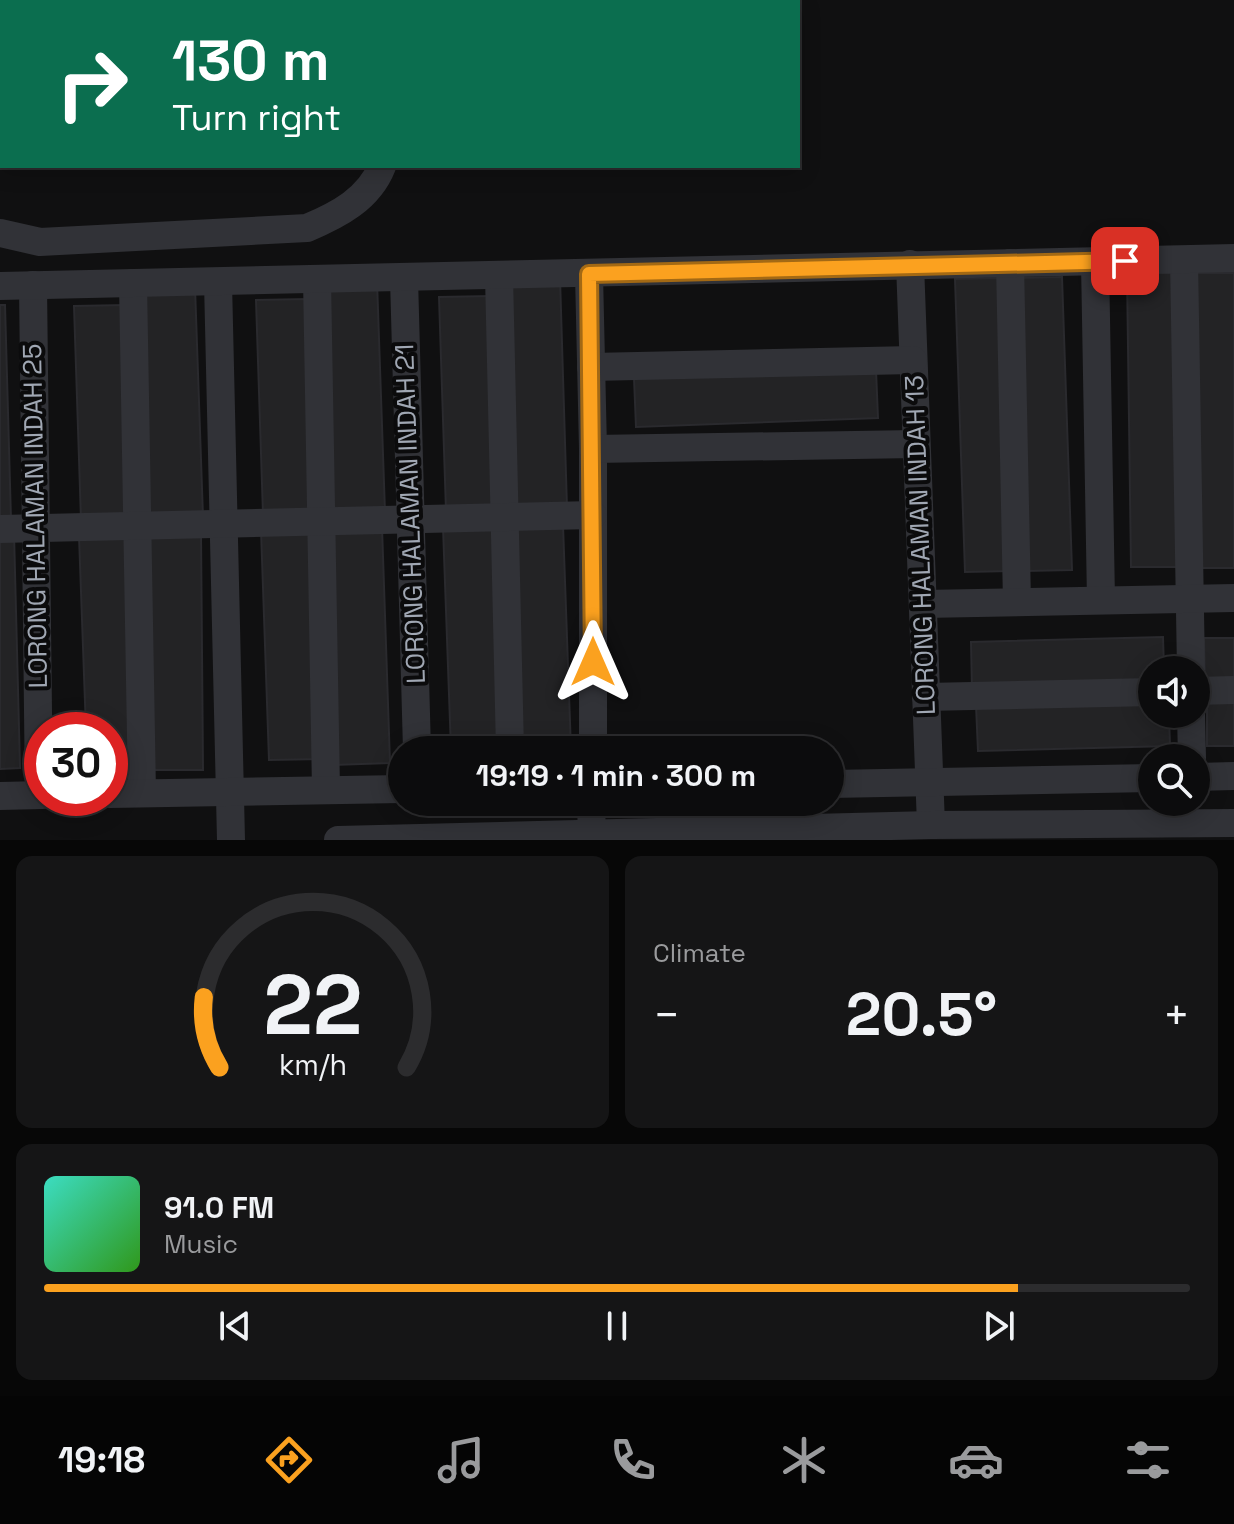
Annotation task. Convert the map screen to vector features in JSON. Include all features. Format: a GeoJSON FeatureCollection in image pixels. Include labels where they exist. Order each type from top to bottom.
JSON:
{"type":"FeatureCollection","features":[{"type":"Feature","properties":{"kind":"street"},"geometry":{"type":"LineString","coordinates":[[0,233],[40,242],[307,228],[340,215],[376,182],[381,168]]}},
{"type":"Feature","properties":{"kind":"street"},"geometry":{"type":"LineString","coordinates":[[0,286],[1234,258]]}},
{"type":"Feature","properties":{"kind":"street"},"geometry":{"type":"LineString","coordinates":[[1184,260],[1191,656]]}},
{"type":"Feature","properties":{"kind":"street"},"geometry":{"type":"LineString","coordinates":[[1095,262],[1101,600]]}},
{"type":"Feature","properties":{"kind":"street"},"geometry":{"type":"LineString","coordinates":[[1010,263],[1017,602]]}},
{"type":"Feature","properties":{"kind":"street","name":"LORONG HALAMAN INDAH 13"},"geometry":{"type":"LineString","coordinates":[[910,264],[931,825]]}},
{"type":"Feature","properties":{"kind":"street"},"geometry":{"type":"LineString","coordinates":[[589,274],[593,449],[593,736]]}},
{"type":"Feature","properties":{"kind":"street"},"geometry":{"type":"LineString","coordinates":[[499,276],[510,736]]}},
{"type":"Feature","properties":{"kind":"street","name":"LORONG HALAMAN INDAH 21"},"geometry":{"type":"LineString","coordinates":[[404,278],[417,736]]}},
{"type":"Feature","properties":{"kind":"street"},"geometry":{"type":"LineString","coordinates":[[317,279],[326,790]]}},
{"type":"Feature","properties":{"kind":"street"},"geometry":{"type":"LineString","coordinates":[[218,282],[231,840]]}},
{"type":"Feature","properties":{"kind":"street"},"geometry":{"type":"LineString","coordinates":[[133,283],[142,793]]}},
{"type":"Feature","properties":{"kind":"street","name":"LORONG HALAMAN INDAH 25"},"geometry":{"type":"LineString","coordinates":[[33,285],[39,712]]}},
{"type":"Feature","properties":{"kind":"street"},"geometry":{"type":"LineString","coordinates":[[591,367],[913,360]]}},
{"type":"Feature","properties":{"kind":"street"},"geometry":{"type":"LineString","coordinates":[[593,449],[916,444]]}},
{"type":"Feature","properties":{"kind":"street"},"geometry":{"type":"LineString","coordinates":[[0,529],[593,515]]}},
{"type":"Feature","properties":{"kind":"street"},"geometry":{"type":"LineString","coordinates":[[923,604],[1234,598]]}},
{"type":"Feature","properties":{"kind":"street"},"geometry":{"type":"LineString","coordinates":[[1210,691],[1234,690]]}},
{"type":"Feature","properties":{"kind":"street"},"geometry":{"type":"LineString","coordinates":[[926,697],[1138,692]]}},
{"type":"Feature","properties":{"kind":"street"},"geometry":{"type":"LineString","coordinates":[[1210,777],[1234,776]]}},
{"type":"Feature","properties":{"kind":"street"},"geometry":{"type":"LineString","coordinates":[[844,784],[1138,778]]}},
{"type":"Feature","properties":{"kind":"street"},"geometry":{"type":"LineString","coordinates":[[128,793],[388,789]]}},
{"type":"Feature","properties":{"kind":"street"},"geometry":{"type":"LineString","coordinates":[[0,796],[24,795]]}},
{"type":"Feature","properties":{"kind":"street"},"geometry":{"type":"LineString","coordinates":[[591,833],[592,816]]}},
{"type":"Feature","properties":{"kind":"street"},"geometry":{"type":"LineString","coordinates":[[338,840],[931,825],[1234,823]]}},
{"type":"Feature","properties":{"kind":"building"},"geometry":{"type":"Polygon","coordinates":[[[1127,273],[1174,273],[1178,567],[1131,567],[1127,273]]]}},
{"type":"Feature","properties":{"kind":"building"},"geometry":{"type":"Polygon","coordinates":[[[1192,273],[1234,273],[1234,568],[1196,568],[1192,273]]]}},
{"type":"Feature","properties":{"kind":"building"},"geometry":{"type":"Polygon","coordinates":[[[1062,277],[1072,570],[1025,571],[1016,278],[1062,277]]]}},
{"type":"Feature","properties":{"kind":"building"},"geometry":{"type":"Polygon","coordinates":[[[560,278],[567,508],[514,510],[506,280],[560,278]]]}},
{"type":"Feature","properties":{"kind":"building"},"geometry":{"type":"Polygon","coordinates":[[[1001,278],[1011,571],[965,572],[955,279],[1001,278]]]}},
{"type":"Feature","properties":{"kind":"building"},"geometry":{"type":"Polygon","coordinates":[[[377,281],[385,512],[331,513],[323,283],[377,281]]]}},
{"type":"Feature","properties":{"kind":"building"},"geometry":{"type":"Polygon","coordinates":[[[195,287],[203,517],[149,519],[142,289],[195,287]]]}},
{"type":"Feature","properties":{"kind":"building"},"geometry":{"type":"Polygon","coordinates":[[[491,296],[497,509],[446,511],[439,297],[491,296]]]}},
{"type":"Feature","properties":{"kind":"building"},"geometry":{"type":"Polygon","coordinates":[[[308,299],[315,512],[263,514],[256,300],[308,299]]]}},
{"type":"Feature","properties":{"kind":"building"},"geometry":{"type":"Polygon","coordinates":[[[0,305],[5,305],[11,520],[0,520],[0,305]]]}},
{"type":"Feature","properties":{"kind":"building"},"geometry":{"type":"Polygon","coordinates":[[[126,305],[133,518],[81,520],[74,306],[126,305]]]}},
{"type":"Feature","properties":{"kind":"building"},"geometry":{"type":"Polygon","coordinates":[[[876,370],[878,418],[636,427],[634,378],[876,370]]]}},
{"type":"Feature","properties":{"kind":"building"},"geometry":{"type":"Polygon","coordinates":[[[497,525],[505,736],[450,736],[443,527],[497,525]]]}},
{"type":"Feature","properties":{"kind":"building"},"geometry":{"type":"Polygon","coordinates":[[[563,525],[571,736],[516,736],[509,526],[563,525]]]}},
{"type":"Feature","properties":{"kind":"building"},"geometry":{"type":"Polygon","coordinates":[[[382,527],[388,763],[333,765],[325,528],[382,527]]]}},
{"type":"Feature","properties":{"kind":"building"},"geometry":{"type":"Polygon","coordinates":[[[314,529],[322,759],[269,760],[261,530],[314,529]]]}},
{"type":"Feature","properties":{"kind":"building"},"geometry":{"type":"Polygon","coordinates":[[[0,533],[14,533],[20,768],[0,769],[0,533]]]}},
{"type":"Feature","properties":{"kind":"building"},"geometry":{"type":"Polygon","coordinates":[[[145,533],[201,533],[203,770],[148,770],[145,533]]]}},
{"type":"Feature","properties":{"kind":"building"},"geometry":{"type":"Polygon","coordinates":[[[132,534],[140,765],[128,765],[128,712],[85,712],[79,536],[132,534]]]}},
{"type":"Feature","properties":{"kind":"building"},"geometry":{"type":"Polygon","coordinates":[[[1163,637],[1164,656],[1138,656],[1138,684],[972,689],[971,642],[1163,637]]]}},
{"type":"Feature","properties":{"kind":"building"},"geometry":{"type":"Polygon","coordinates":[[[1204,638],[1234,638],[1234,682],[1210,683],[1210,656],[1204,656],[1204,638]]]}},
{"type":"Feature","properties":{"kind":"building"},"geometry":{"type":"Polygon","coordinates":[[[1138,700],[1138,728],[1169,728],[1170,744],[978,751],[976,705],[1138,700]]]}},
{"type":"Feature","properties":{"kind":"building"},"geometry":{"type":"Polygon","coordinates":[[[1234,701],[1234,746],[1207,744],[1210,702],[1234,701]]]}},
{"type":"Feature","properties":{"kind":"route"},"geometry":{"type":"LineString","coordinates":[[593,662],[589,274],[1125,261]]}}]}
